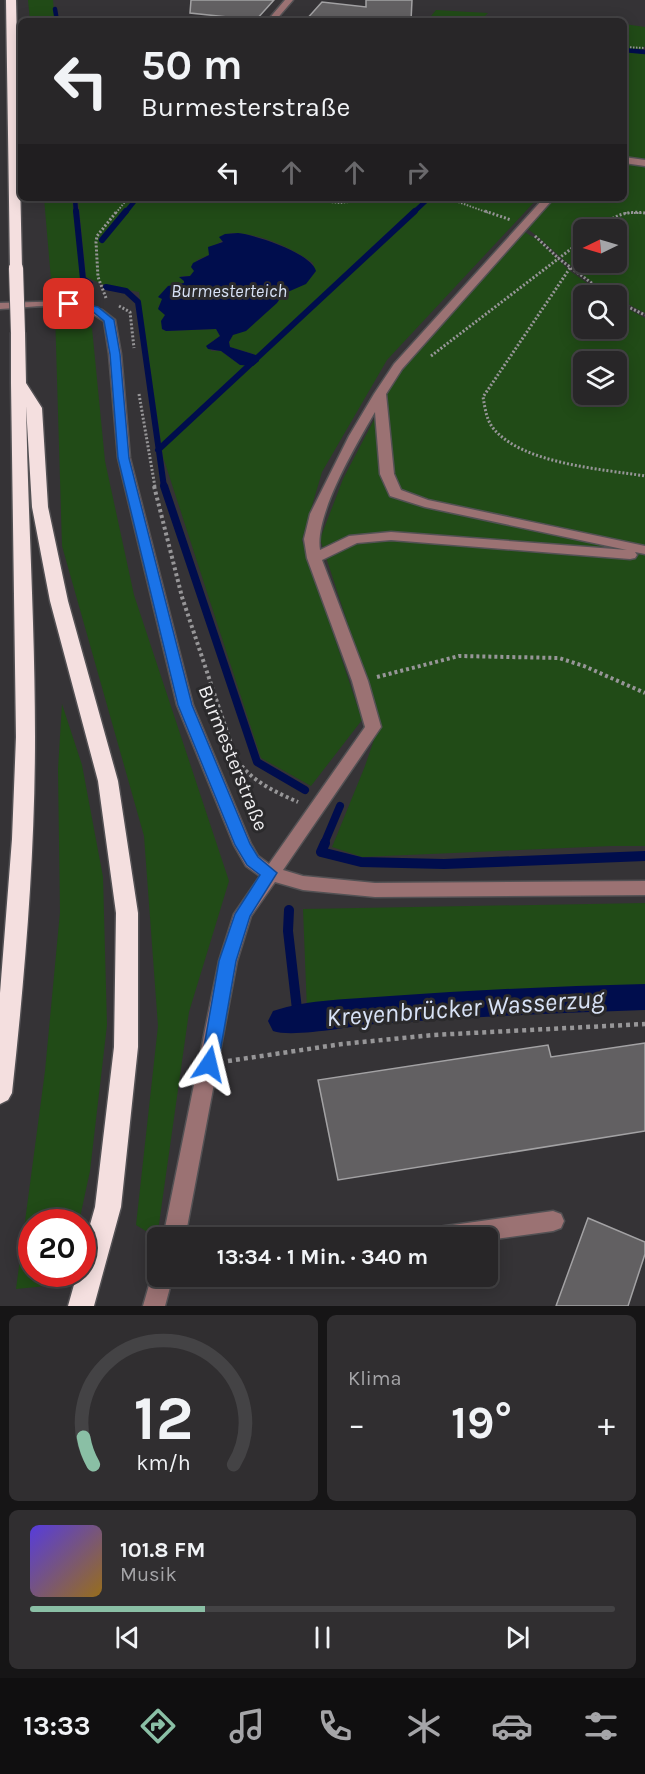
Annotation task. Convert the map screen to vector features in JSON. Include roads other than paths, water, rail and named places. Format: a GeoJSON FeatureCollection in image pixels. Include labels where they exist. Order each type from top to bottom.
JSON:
{"type":"FeatureCollection","features":[{"type":"Feature","properties":{"kind":"highway"},"geometry":{"type":"LineString","coordinates":[[0,1093],[8,1034],[22,837],[25,688],[10,0]]}},
{"type":"Feature","properties":{"kind":"highway"},"geometry":{"type":"LineString","coordinates":[[18,383],[35,408],[40,507],[59,601],[108,781],[127,913],[126,1047],[108,1207],[81,1306]]}},
{"type":"Feature","properties":{"kind":"street"},"geometry":{"type":"LineString","coordinates":[[274,18],[289,0]]}},
{"type":"Feature","properties":{"kind":"street"},"geometry":{"type":"LineString","coordinates":[[627,160],[645,163]]}},
{"type":"Feature","properties":{"kind":"street"},"geometry":{"type":"LineString","coordinates":[[176,1227],[228,961],[243,914],[269,873],[373,727],[360,681],[314,558],[311,539],[317,514],[356,436],[398,367],[546,201]]}},
{"type":"Feature","properties":{"kind":"street","name":"Burmesterstraße"},"geometry":{"type":"LineString","coordinates":[[0,306],[69,304],[95,309],[109,320],[113,336],[124,458],[185,705],[243,845],[252,861],[269,873],[303,883],[375,890],[645,888]]}},
{"type":"Feature","properties":{"kind":"street"},"geometry":{"type":"LineString","coordinates":[[380,394],[387,474],[395,493],[425,503],[645,550]]}},
{"type":"Feature","properties":{"kind":"street"},"geometry":{"type":"LineString","coordinates":[[314,558],[354,539],[391,536],[645,556]]}},
{"type":"Feature","properties":{"kind":"street"},"geometry":{"type":"LineString","coordinates":[[498,1229],[553,1221]]}},
{"type":"Feature","properties":{"kind":"street"},"geometry":{"type":"LineString","coordinates":[[154,1306],[159,1287]]}},
{"type":"Feature","properties":{"kind":"water","name":"Burmesterteich"},"geometry":{"type":"Polygon","coordinates":[[[238,233],[282,246],[304,258],[312,264],[316,271],[306,284],[283,294],[277,303],[246,331],[233,335],[229,342],[230,347],[259,356],[259,361],[253,366],[240,365],[221,351],[208,349],[206,346],[220,336],[216,329],[166,331],[162,329],[161,321],[165,315],[158,309],[162,299],[158,297],[168,286],[184,283],[179,277],[190,276],[194,271],[191,267],[193,263],[209,255],[208,247],[223,242],[219,237],[225,234],[238,233]]]}},
{"type":"Feature","properties":{"kind":"waterway"},"geometry":{"type":"LineString","coordinates":[[55,9],[56,18]]}},
{"type":"Feature","properties":{"kind":"waterway"},"geometry":{"type":"LineString","coordinates":[[627,50],[645,52]]}},
{"type":"Feature","properties":{"kind":"waterway"},"geometry":{"type":"LineString","coordinates":[[75,201],[76,213]]}},
{"type":"Feature","properties":{"kind":"waterway"},"geometry":{"type":"LineString","coordinates":[[125,213],[135,201]]}},
{"type":"Feature","properties":{"kind":"waterway"},"geometry":{"type":"LineString","coordinates":[[413,213],[426,201]]}},
{"type":"Feature","properties":{"kind":"waterway"},"geometry":{"type":"LineString","coordinates":[[76,211],[83,279],[90,284]]}},
{"type":"Feature","properties":{"kind":"waterway"},"geometry":{"type":"LineString","coordinates":[[102,240],[126,211]]}},
{"type":"Feature","properties":{"kind":"waterway"},"geometry":{"type":"LineString","coordinates":[[159,449],[415,211]]}},
{"type":"Feature","properties":{"kind":"waterway"},"geometry":{"type":"LineString","coordinates":[[106,287],[126,291],[138,302],[159,449]]}},
{"type":"Feature","properties":{"kind":"waterway"},"geometry":{"type":"LineString","coordinates":[[159,449],[164,487]]}},
{"type":"Feature","properties":{"kind":"waterway"},"geometry":{"type":"LineString","coordinates":[[164,486],[257,762],[305,790]]}},
{"type":"Feature","properties":{"kind":"waterway"},"geometry":{"type":"LineString","coordinates":[[324,844],[340,806]]}},
{"type":"Feature","properties":{"kind":"waterway"},"geometry":{"type":"LineString","coordinates":[[325,843],[321,852],[361,862],[444,864],[645,856]]}},
{"type":"Feature","properties":{"kind":"waterway"},"geometry":{"type":"LineString","coordinates":[[289,910],[288,931],[298,1018]]}},
{"type":"Feature","properties":{"kind":"waterway","name":"Kreyenbrücker Wasserzug"},"geometry":{"type":"LineString","coordinates":[[284,1021],[336,1014],[516,1000],[645,997]]}}]}
